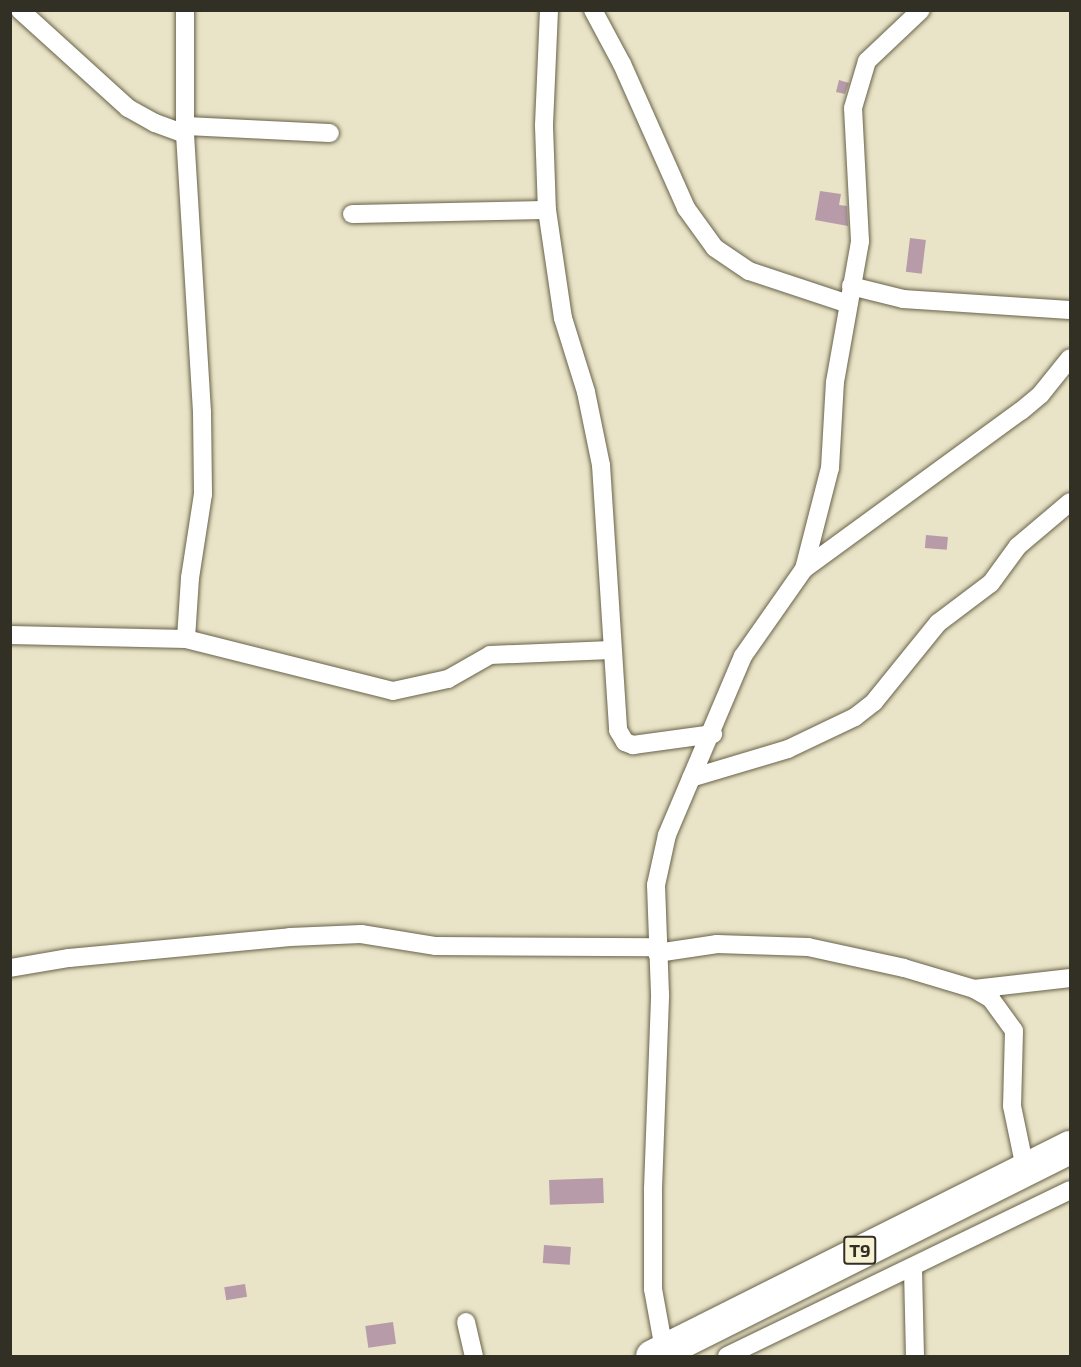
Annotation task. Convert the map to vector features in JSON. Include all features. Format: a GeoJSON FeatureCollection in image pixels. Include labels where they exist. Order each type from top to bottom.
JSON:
{"type":"FeatureCollection","features":[{"type":"Feature","properties":{"kind":"highway","name":"T9"},"geometry":{"type":"LineString","coordinates":[[661,1354],[1025,1168],[1071,1147]]}},
{"type":"Feature","properties":{"kind":"street"},"geometry":{"type":"LineString","coordinates":[[20,10],[128,108],[185,130],[330,134]]}},
{"type":"Feature","properties":{"kind":"street"},"geometry":{"type":"LineString","coordinates":[[185,10],[185,130],[202,412],[202,494],[190,578],[186,639]]}},
{"type":"Feature","properties":{"kind":"street"},"geometry":{"type":"LineString","coordinates":[[549,10],[544,126],[546,210],[563,318],[586,392],[601,465],[611,650],[618,730],[625,742],[633,744],[713,734]]}},
{"type":"Feature","properties":{"kind":"street"},"geometry":{"type":"LineString","coordinates":[[593,10],[622,64],[686,208],[715,248],[749,271],[848,304]]}},
{"type":"Feature","properties":{"kind":"street"},"geometry":{"type":"LineString","coordinates":[[804,569],[830,468],[835,382],[860,241],[853,108],[862,70],[867,61],[921,10]]}},
{"type":"Feature","properties":{"kind":"street"},"geometry":{"type":"LineString","coordinates":[[352,214],[546,210]]}},
{"type":"Feature","properties":{"kind":"street"},"geometry":{"type":"LineString","coordinates":[[851,286],[903,299],[1071,310]]}},
{"type":"Feature","properties":{"kind":"street"},"geometry":{"type":"LineString","coordinates":[[661,1354],[653,1289],[660,994],[657,950],[658,862],[691,778],[713,734],[743,656],[804,569],[1028,405],[1071,358]]}},
{"type":"Feature","properties":{"kind":"street"},"geometry":{"type":"LineString","coordinates":[[691,778],[788,749],[855,717],[874,702],[938,623],[991,584],[1018,546],[1071,502]]}},
{"type":"Feature","properties":{"kind":"street"},"geometry":{"type":"LineString","coordinates":[[10,634],[186,639],[393,691],[448,679],[490,655],[611,650]]}},
{"type":"Feature","properties":{"kind":"street"},"geometry":{"type":"LineString","coordinates":[[10,968],[69,958],[290,937],[361,934],[436,946],[657,950],[717,944],[807,947],[904,968],[974,989],[991,999],[1014,1031],[1012,1106],[1025,1168]]}},
{"type":"Feature","properties":{"kind":"street"},"geometry":{"type":"LineString","coordinates":[[974,989],[1071,978]]}},
{"type":"Feature","properties":{"kind":"street"},"geometry":{"type":"LineString","coordinates":[[727,1356],[913,1269],[1071,1190]]}},
{"type":"Feature","properties":{"kind":"street"},"geometry":{"type":"LineString","coordinates":[[913,1269],[915,1356]]}},
{"type":"Feature","properties":{"kind":"street"},"geometry":{"type":"LineString","coordinates":[[466,1322],[474,1356]]}},
{"type":"Feature","properties":{"kind":"building"},"geometry":{"type":"Polygon","coordinates":[[[839,80],[849,83],[845,94],[836,92],[839,80]]]}},
{"type":"Feature","properties":{"kind":"building"},"geometry":{"type":"Polygon","coordinates":[[[820,191],[841,194],[839,205],[847,206],[848,226],[815,220],[820,191]]]}},
{"type":"Feature","properties":{"kind":"building"},"geometry":{"type":"Polygon","coordinates":[[[910,238],[926,240],[922,274],[906,272],[910,238]]]}},
{"type":"Feature","properties":{"kind":"building"},"geometry":{"type":"Polygon","coordinates":[[[926,535],[948,537],[947,550],[925,548],[926,535]]]}},
{"type":"Feature","properties":{"kind":"building"},"geometry":{"type":"Polygon","coordinates":[[[603,1178],[604,1203],[550,1205],[549,1180],[603,1178]]]}},
{"type":"Feature","properties":{"kind":"building"},"geometry":{"type":"Polygon","coordinates":[[[544,1245],[571,1247],[570,1265],[543,1263],[544,1245]]]}},
{"type":"Feature","properties":{"kind":"building"},"geometry":{"type":"Polygon","coordinates":[[[245,1284],[247,1297],[226,1300],[224,1287],[245,1284]]]}},
{"type":"Feature","properties":{"kind":"building"},"geometry":{"type":"Polygon","coordinates":[[[393,1322],[396,1344],[368,1348],[365,1326],[393,1322]]]}}]}
